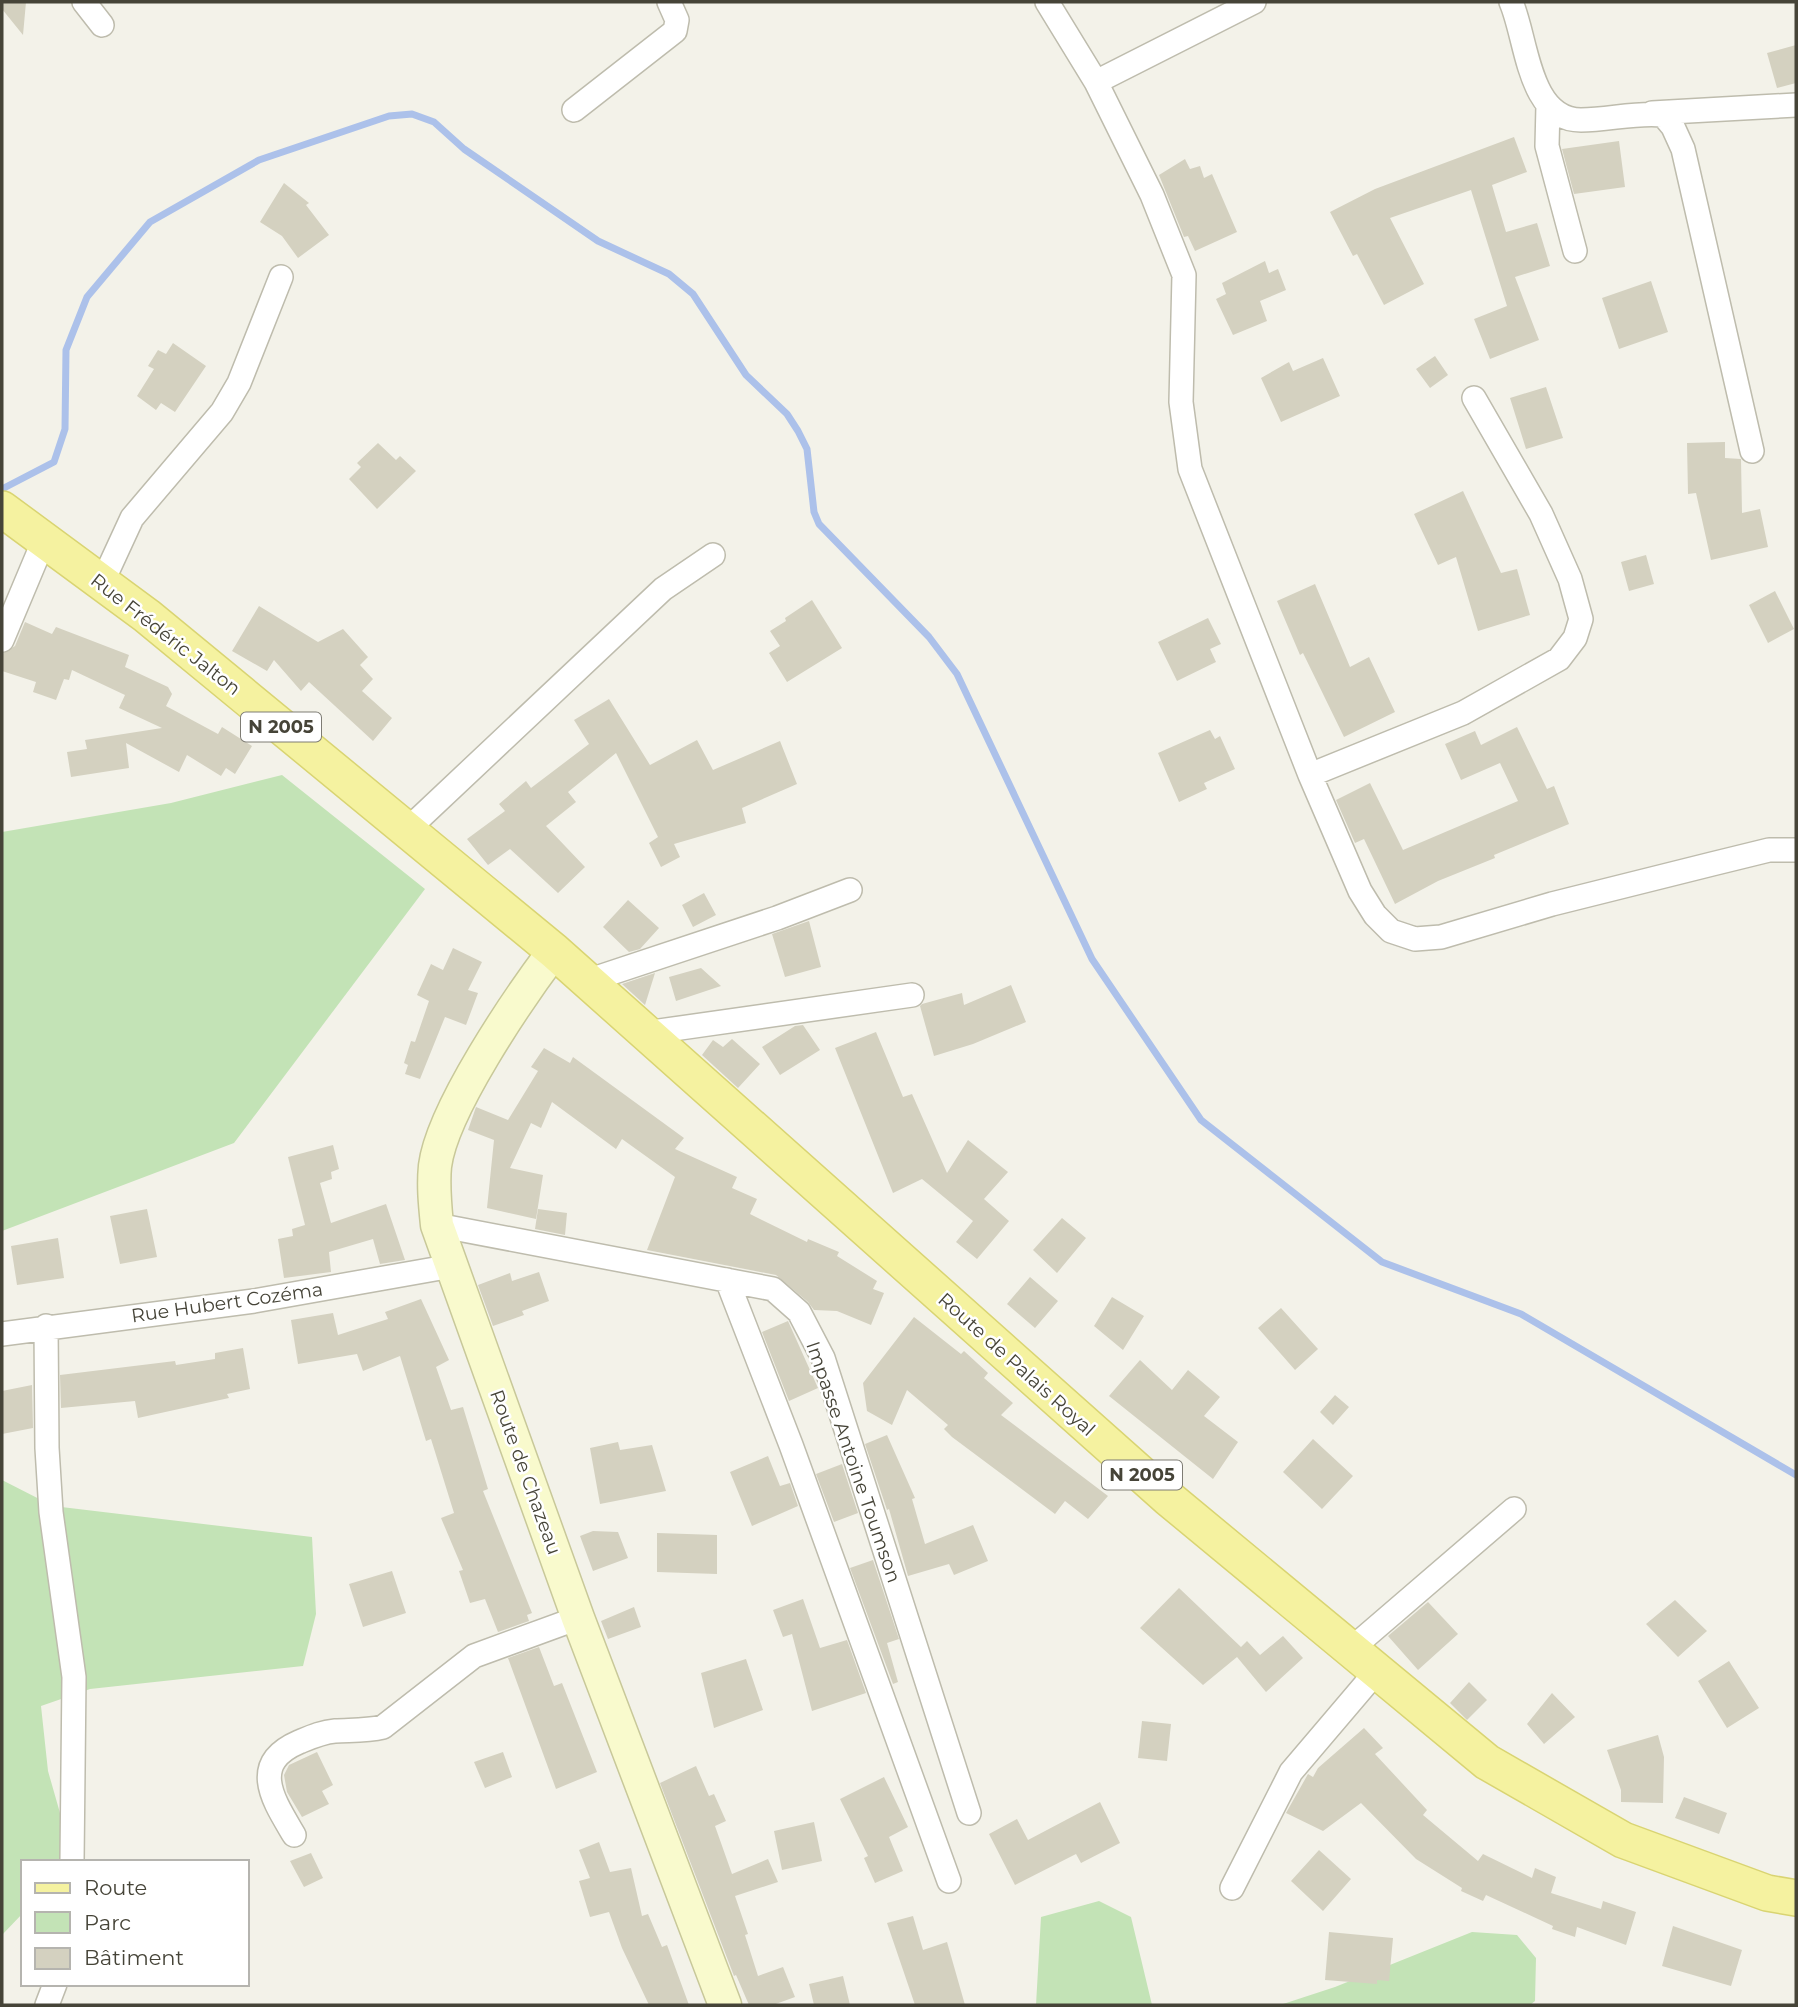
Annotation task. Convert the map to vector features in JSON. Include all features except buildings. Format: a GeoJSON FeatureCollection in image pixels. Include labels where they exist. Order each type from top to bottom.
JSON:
{"type":"FeatureCollection","features":[{"type":"Feature","properties":{"kind":"main road","name":"Rue Frédéric Jalton"},"geometry":{"type":"LineString","coordinates":[[3,509],[147,616],[554,951]]}},
{"type":"Feature","properties":{"kind":"main road","name":"Route de Palais Royal"},"geometry":{"type":"LineString","coordinates":[[554,951],[1168,1498],[1487,1762],[1623,1840],[1767,1893],[1796,1898]]}},
{"type":"Feature","properties":{"kind":"main road","name":"Route de Chazeau"},"geometry":{"type":"LineString","coordinates":[[554,951],[458,1102],[442,1137],[434,1185],[437,1225],[578,1618],[725,2005]]}},
{"type":"Feature","properties":{"kind":"street"},"geometry":{"type":"LineString","coordinates":[[84,2],[102,25]]}},
{"type":"Feature","properties":{"kind":"street"},"geometry":{"type":"LineString","coordinates":[[1047,2],[1096,82],[1152,195],[1184,275],[1181,402],[1190,469],[1310,775],[1360,891],[1375,915],[1391,931],[1415,939],[1441,937],[1552,904],[1769,850],[1796,850]]}},
{"type":"Feature","properties":{"kind":"street"},"geometry":{"type":"LineString","coordinates":[[1096,82],[1254,2]]}},
{"type":"Feature","properties":{"kind":"street"},"geometry":{"type":"LineString","coordinates":[[1511,2],[1538,88],[1548,105],[1573,120],[1796,105]]}},
{"type":"Feature","properties":{"kind":"street"},"geometry":{"type":"LineString","coordinates":[[574,110],[675,31],[672,7]]}},
{"type":"Feature","properties":{"kind":"street"},"geometry":{"type":"LineString","coordinates":[[1548,105],[1546,146],[1575,251]]}},
{"type":"Feature","properties":{"kind":"street"},"geometry":{"type":"LineString","coordinates":[[1646,113],[1663,115],[1673,127],[1683,149],[1752,451]]}},
{"type":"Feature","properties":{"kind":"street"},"geometry":{"type":"LineString","coordinates":[[102,583],[132,518],[222,412],[239,383],[281,277]]}},
{"type":"Feature","properties":{"kind":"street"},"geometry":{"type":"LineString","coordinates":[[1310,775],[1463,713],[1559,659],[1575,638],[1581,619],[1570,579],[1541,514],[1474,398]]}},
{"type":"Feature","properties":{"kind":"street"},"geometry":{"type":"LineString","coordinates":[[2,640],[44,540]]}},
{"type":"Feature","properties":{"kind":"street"},"geometry":{"type":"LineString","coordinates":[[406,831],[663,589],[713,555]]}},
{"type":"Feature","properties":{"kind":"street"},"geometry":{"type":"LineString","coordinates":[[587,981],[776,918],[850,890]]}},
{"type":"Feature","properties":{"kind":"street"},"geometry":{"type":"LineString","coordinates":[[645,1032],[912,995]]}},
{"type":"Feature","properties":{"kind":"street","name":"Impasse Antoine Toumson"},"geometry":{"type":"LineString","coordinates":[[437,1225],[773,1289],[799,1312],[823,1358],[969,1813]]}},
{"type":"Feature","properties":{"kind":"street","name":"Rue Hubert Cozéma"},"geometry":{"type":"LineString","coordinates":[[2,1335],[46,1326],[254,1301],[452,1266]]}},
{"type":"Feature","properties":{"kind":"street"},"geometry":{"type":"LineString","coordinates":[[727,1280],[792,1445],[949,1881]]}},
{"type":"Feature","properties":{"kind":"street"},"geometry":{"type":"LineString","coordinates":[[46,1326],[47,1448],[51,1512],[74,1676],[72,1860]]}},
{"type":"Feature","properties":{"kind":"street"},"geometry":{"type":"LineString","coordinates":[[1350,1650],[1514,1508]]}},
{"type":"Feature","properties":{"kind":"street"},"geometry":{"type":"LineString","coordinates":[[294,1835],[275,1802],[269,1785],[269,1770],[275,1758],[288,1747],[318,1734],[365,1732],[383,1727],[474,1656],[578,1618]]}},
{"type":"Feature","properties":{"kind":"street"},"geometry":{"type":"LineString","coordinates":[[1232,1888],[1291,1772],[1376,1672]]}},
{"type":"Feature","properties":{"kind":"street"},"geometry":{"type":"LineString","coordinates":[[47,2005],[54,1986]]}},
{"type":"Feature","properties":{"kind":"green space"},"geometry":{"type":"Polygon","coordinates":[[[282,775],[425,889],[234,1143],[2,1231],[2,832],[171,803],[282,775]]]}},
{"type":"Feature","properties":{"kind":"green space"},"geometry":{"type":"Polygon","coordinates":[[[2,1480],[53,1506],[312,1537],[316,1614],[303,1666],[90,1689],[41,1706],[48,1771],[64,1827],[66,1860],[21,1860],[21,1915],[2,1935],[2,1480]]]}},
{"type":"Feature","properties":{"kind":"green space"},"geometry":{"type":"Polygon","coordinates":[[[1099,1901],[1131,1917],[1152,2005],[1036,2005],[1041,1917],[1099,1901]]]}},
{"type":"Feature","properties":{"kind":"green space"},"geometry":{"type":"Polygon","coordinates":[[[1472,1932],[1517,1935],[1536,1958],[1535,2001],[1530,2005],[1280,2005],[1335,1987],[1472,1932]]]}},
{"type":"Feature","properties":{"kind":"waterway"},"geometry":{"type":"LineString","coordinates":[[2,489],[54,462],[65,429],[66,350],[87,297],[150,222],[259,160],[389,116],[412,114],[434,122],[464,149],[598,241],[669,274],[693,294],[746,375],[787,414],[807,449],[814,512],[819,524],[929,637],[957,674],[1092,959],[1201,1120],[1382,1262],[1521,1314],[1796,1475]]}}]}
